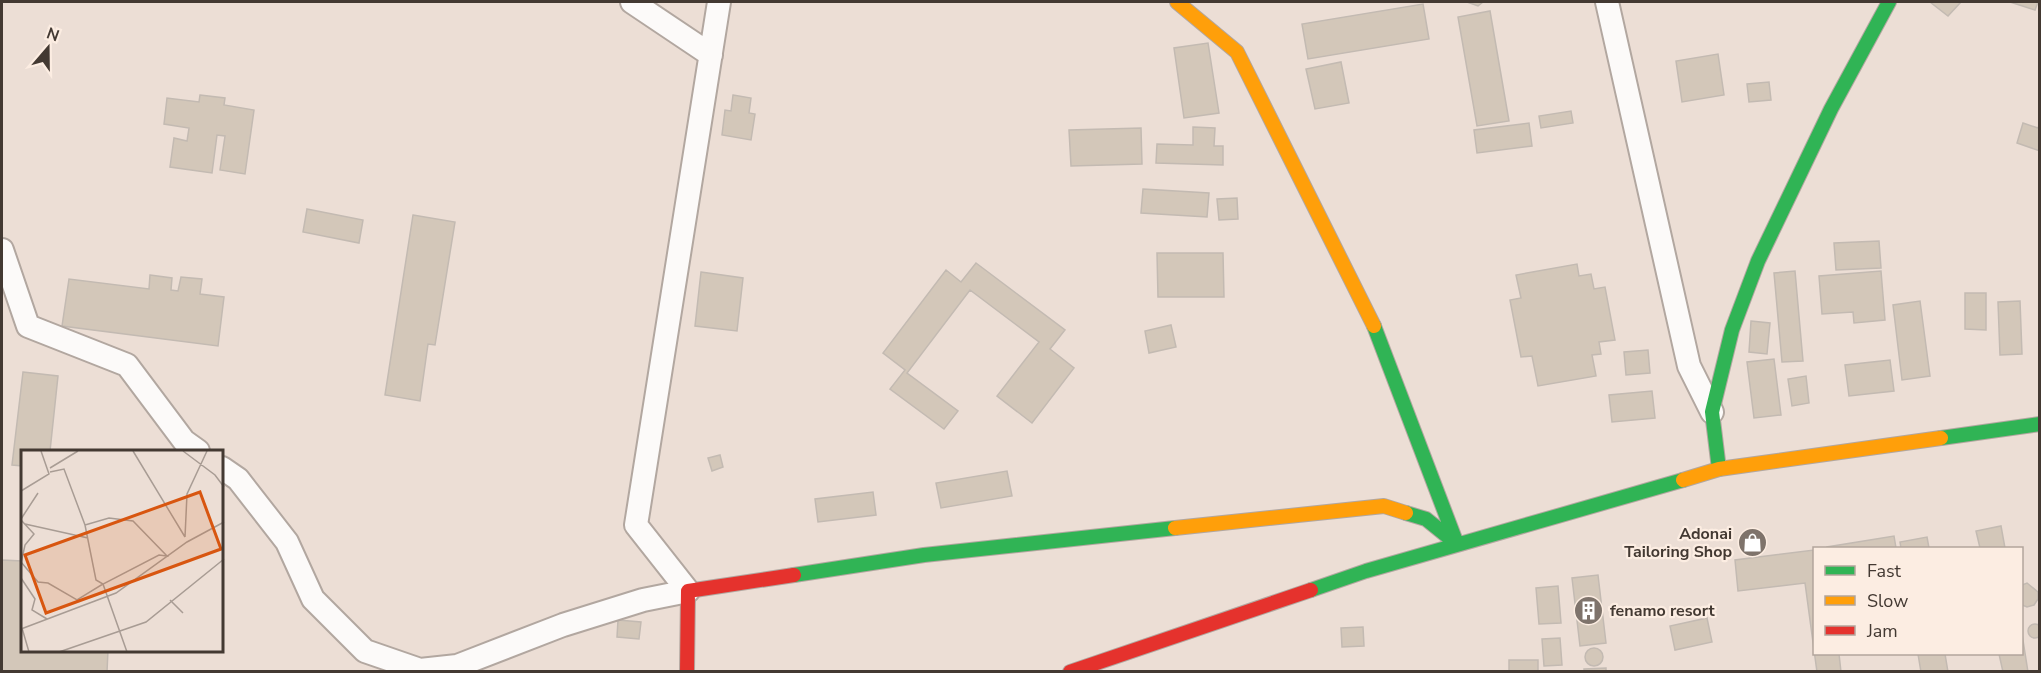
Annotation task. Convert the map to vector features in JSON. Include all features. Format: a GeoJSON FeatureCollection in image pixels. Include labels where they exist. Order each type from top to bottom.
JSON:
{"type":"FeatureCollection","features":[{"type":"Feature","properties":{"kind":"street"},"geometry":{"type":"LineString","coordinates":[[632,2],[711,55]]}},
{"type":"Feature","properties":{"kind":"street"},"geometry":{"type":"LineString","coordinates":[[687,672],[688,591],[636,525],[719,2]]}},
{"type":"Feature","properties":{"kind":"street"},"geometry":{"type":"LineString","coordinates":[[1177,2],[1237,52],[1373,322],[1457,544]]}},
{"type":"Feature","properties":{"kind":"street"},"geometry":{"type":"LineString","coordinates":[[1607,2],[1689,366],[1712,411],[1719,469]]}},
{"type":"Feature","properties":{"kind":"street"},"geometry":{"type":"LineString","coordinates":[[1712,411],[1732,330],[1758,261],[1831,109],[1889,2]]}},
{"type":"Feature","properties":{"kind":"street"},"geometry":{"type":"LineString","coordinates":[[2,250],[28,326],[127,365],[184,441],[197,450]]}},
{"type":"Feature","properties":{"kind":"street"},"geometry":{"type":"LineString","coordinates":[[1070,672],[1457,544],[1719,469],[2040,424]]}},
{"type":"Feature","properties":{"kind":"street"},"geometry":{"type":"LineString","coordinates":[[224,469],[238,479],[287,542],[313,599],[365,651],[420,670],[457,666],[563,625],[643,600],[924,555],[1384,506],[1426,519],[1457,544]]}},
{"type":"Feature","properties":{"kind":"building"},"geometry":{"type":"Polygon","coordinates":[[[1467,2],[1483,2],[1478,6],[1467,2]]]}},
{"type":"Feature","properties":{"kind":"building"},"geometry":{"type":"Polygon","coordinates":[[[1930,2],[1961,2],[1948,16],[1930,2]]]}},
{"type":"Feature","properties":{"kind":"building"},"geometry":{"type":"Polygon","coordinates":[[[2010,2],[2038,2],[2035,10],[2010,2]]]}},
{"type":"Feature","properties":{"kind":"building"},"geometry":{"type":"Polygon","coordinates":[[[1423,4],[1429,39],[1308,59],[1302,24],[1423,4]]]}},
{"type":"Feature","properties":{"kind":"building"},"geometry":{"type":"Polygon","coordinates":[[[1490,11],[1509,121],[1477,126],[1458,17],[1490,11]]]}},
{"type":"Feature","properties":{"kind":"building"},"geometry":{"type":"Polygon","coordinates":[[[1208,43],[1219,113],[1184,118],[1174,48],[1208,43]]]}},
{"type":"Feature","properties":{"kind":"building"},"geometry":{"type":"Polygon","coordinates":[[[1718,54],[1724,95],[1682,102],[1676,61],[1718,54]]]}},
{"type":"Feature","properties":{"kind":"building"},"geometry":{"type":"Polygon","coordinates":[[[1341,62],[1349,103],[1315,109],[1306,69],[1341,62]]]}},
{"type":"Feature","properties":{"kind":"building"},"geometry":{"type":"Polygon","coordinates":[[[1769,82],[1771,100],[1749,102],[1747,84],[1769,82]]]}},
{"type":"Feature","properties":{"kind":"building"},"geometry":{"type":"Polygon","coordinates":[[[200,95],[225,98],[224,105],[254,110],[245,174],[220,170],[225,136],[217,135],[212,173],[170,167],[174,138],[187,141],[189,128],[164,124],[167,98],[199,102],[200,95]]]}},
{"type":"Feature","properties":{"kind":"building"},"geometry":{"type":"Polygon","coordinates":[[[733,95],[751,98],[749,113],[755,114],[751,140],[722,135],[725,110],[731,111],[733,95]]]}},
{"type":"Feature","properties":{"kind":"building"},"geometry":{"type":"Polygon","coordinates":[[[1571,111],[1573,123],[1541,128],[1539,116],[1571,111]]]}},
{"type":"Feature","properties":{"kind":"building"},"geometry":{"type":"Polygon","coordinates":[[[1529,123],[1532,146],[1477,153],[1474,130],[1529,123]]]}},
{"type":"Feature","properties":{"kind":"building"},"geometry":{"type":"Polygon","coordinates":[[[2023,123],[2038,128],[2040,123],[2040,151],[2017,143],[2023,123]]]}},
{"type":"Feature","properties":{"kind":"building"},"geometry":{"type":"Polygon","coordinates":[[[1193,127],[1215,128],[1214,146],[1223,146],[1223,165],[1156,163],[1157,144],[1193,145],[1193,127]]]}},
{"type":"Feature","properties":{"kind":"building"},"geometry":{"type":"Polygon","coordinates":[[[1141,128],[1142,164],[1071,166],[1069,130],[1141,128]]]}},
{"type":"Feature","properties":{"kind":"building"},"geometry":{"type":"Polygon","coordinates":[[[1143,189],[1209,193],[1207,217],[1141,213],[1143,189]]]}},
{"type":"Feature","properties":{"kind":"building"},"geometry":{"type":"Polygon","coordinates":[[[1237,198],[1238,219],[1219,220],[1217,199],[1237,198]]]}},
{"type":"Feature","properties":{"kind":"building"},"geometry":{"type":"Polygon","coordinates":[[[307,209],[363,220],[359,243],[303,232],[307,209]]]}},
{"type":"Feature","properties":{"kind":"building"},"geometry":{"type":"Polygon","coordinates":[[[413,215],[455,222],[435,345],[428,344],[420,401],[385,395],[413,215]]]}},
{"type":"Feature","properties":{"kind":"building"},"geometry":{"type":"Polygon","coordinates":[[[1879,241],[1881,268],[1836,270],[1834,243],[1879,241]]]}},
{"type":"Feature","properties":{"kind":"building"},"geometry":{"type":"Polygon","coordinates":[[[1157,253],[1223,253],[1224,297],[1158,297],[1157,253]]]}},
{"type":"Feature","properties":{"kind":"building"},"geometry":{"type":"Polygon","coordinates":[[[976,263],[1065,330],[1050,349],[1074,368],[1032,423],[997,396],[1039,342],[970,290],[907,373],[958,411],[944,429],[890,389],[905,370],[883,353],[946,270],[961,282],[976,263]]]}},
{"type":"Feature","properties":{"kind":"building"},"geometry":{"type":"Polygon","coordinates":[[[1577,264],[1579,276],[1591,274],[1594,289],[1605,287],[1615,340],[1599,342],[1601,354],[1592,355],[1596,376],[1538,386],[1532,356],[1521,357],[1510,300],[1521,298],[1516,275],[1577,264]]]}},
{"type":"Feature","properties":{"kind":"building"},"geometry":{"type":"Polygon","coordinates":[[[1795,271],[1803,361],[1782,362],[1774,273],[1795,271]]]}},
{"type":"Feature","properties":{"kind":"building"},"geometry":{"type":"Polygon","coordinates":[[[1881,271],[1885,320],[1854,323],[1853,312],[1822,314],[1819,276],[1881,271]]]}},
{"type":"Feature","properties":{"kind":"building"},"geometry":{"type":"Polygon","coordinates":[[[701,272],[743,278],[737,331],[695,326],[701,272]]]}},
{"type":"Feature","properties":{"kind":"building"},"geometry":{"type":"Polygon","coordinates":[[[150,275],[172,278],[171,290],[178,291],[181,277],[202,279],[200,294],[224,297],[218,346],[62,326],[69,279],[149,289],[150,275]]]}},
{"type":"Feature","properties":{"kind":"building"},"geometry":{"type":"Polygon","coordinates":[[[1965,293],[1986,293],[1986,330],[1965,329],[1965,293]]]}},
{"type":"Feature","properties":{"kind":"building"},"geometry":{"type":"Polygon","coordinates":[[[1920,301],[1930,376],[1902,380],[1893,305],[1920,301]]]}},
{"type":"Feature","properties":{"kind":"building"},"geometry":{"type":"Polygon","coordinates":[[[2020,301],[2022,354],[2000,355],[1998,302],[2020,301]]]}},
{"type":"Feature","properties":{"kind":"building"},"geometry":{"type":"Polygon","coordinates":[[[1751,321],[1770,323],[1767,354],[1749,352],[1751,321]]]}},
{"type":"Feature","properties":{"kind":"building"},"geometry":{"type":"Polygon","coordinates":[[[1171,325],[1176,347],[1149,353],[1145,331],[1171,325]]]}},
{"type":"Feature","properties":{"kind":"building"},"geometry":{"type":"Polygon","coordinates":[[[1648,350],[1650,373],[1626,375],[1624,352],[1648,350]]]}},
{"type":"Feature","properties":{"kind":"building"},"geometry":{"type":"Polygon","coordinates":[[[1774,359],[1781,415],[1754,418],[1747,362],[1774,359]]]}},
{"type":"Feature","properties":{"kind":"building"},"geometry":{"type":"Polygon","coordinates":[[[1890,360],[1894,391],[1849,396],[1845,365],[1890,360]]]}},
{"type":"Feature","properties":{"kind":"building"},"geometry":{"type":"Polygon","coordinates":[[[23,372],[58,376],[50,450],[21,450],[21,466],[12,465],[23,372]]]}},
{"type":"Feature","properties":{"kind":"building"},"geometry":{"type":"Polygon","coordinates":[[[1806,376],[1809,403],[1792,406],[1788,379],[1806,376]]]}},
{"type":"Feature","properties":{"kind":"building"},"geometry":{"type":"Polygon","coordinates":[[[1652,391],[1655,418],[1612,422],[1609,395],[1652,391]]]}},
{"type":"Feature","properties":{"kind":"building"},"geometry":{"type":"Polygon","coordinates":[[[720,455],[723,467],[712,471],[708,458],[720,455]]]}},
{"type":"Feature","properties":{"kind":"building"},"geometry":{"type":"Polygon","coordinates":[[[1007,471],[1012,496],[941,508],[936,483],[1007,471]]]}},
{"type":"Feature","properties":{"kind":"building"},"geometry":{"type":"Polygon","coordinates":[[[873,492],[876,515],[818,522],[815,499],[873,492]]]}},
{"type":"Feature","properties":{"kind":"building"},"geometry":{"type":"Polygon","coordinates":[[[2001,526],[2005,547],[1980,547],[1976,531],[2001,526]]]}},
{"type":"Feature","properties":{"kind":"building"},"geometry":{"type":"Polygon","coordinates":[[[1894,536],[1896,547],[1827,547],[1894,536]]]}},
{"type":"Feature","properties":{"kind":"building"},"geometry":{"type":"Polygon","coordinates":[[[1927,537],[1929,547],[1901,547],[1900,542],[1927,537]]]}},
{"type":"Feature","properties":{"kind":"building"},"geometry":{"type":"Polygon","coordinates":[[[1813,550],[1813,643],[1805,583],[1738,591],[1735,560],[1813,550]]]}},
{"type":"Feature","properties":{"kind":"building"},"geometry":{"type":"Polygon","coordinates":[[[2,560],[21,561],[21,652],[108,652],[107,672],[2,672],[2,560]]]}},
{"type":"Feature","properties":{"kind":"building","name":"fenamo resort"},"geometry":{"type":"Polygon","coordinates":[[[1598,575],[1606,643],[1580,646],[1572,578],[1598,575]]]}},
{"type":"Feature","properties":{"kind":"building"},"geometry":{"type":"Polygon","coordinates":[[[2027,583],[2038,592],[2038,599],[2034,605],[2023,605],[2023,585],[2027,583]]]}},
{"type":"Feature","properties":{"kind":"building"},"geometry":{"type":"Polygon","coordinates":[[[1558,586],[1561,623],[1539,624],[1536,588],[1558,586]]]}},
{"type":"Feature","properties":{"kind":"building"},"geometry":{"type":"Polygon","coordinates":[[[1707,618],[1712,642],[1675,650],[1670,626],[1707,618]]]}},
{"type":"Feature","properties":{"kind":"building"},"geometry":{"type":"Polygon","coordinates":[[[618,620],[641,622],[639,639],[617,637],[618,620]]]}},
{"type":"Feature","properties":{"kind":"building"},"geometry":{"type":"Polygon","coordinates":[[[2035,624],[2040,626],[2042,631],[2040,636],[2035,638],[2030,636],[2028,631],[2030,626],[2035,624]]]}},
{"type":"Feature","properties":{"kind":"building"},"geometry":{"type":"Polygon","coordinates":[[[1363,627],[1364,646],[1342,647],[1341,628],[1363,627]]]}},
{"type":"Feature","properties":{"kind":"building"},"geometry":{"type":"Polygon","coordinates":[[[1560,638],[1562,665],[1544,666],[1542,639],[1560,638]]]}},
{"type":"Feature","properties":{"kind":"building"},"geometry":{"type":"Polygon","coordinates":[[[2023,640],[2028,672],[2003,672],[1999,655],[2023,655],[2023,640]]]}},
{"type":"Feature","properties":{"kind":"building"},"geometry":{"type":"Polygon","coordinates":[[[1594,648],[1600,651],[1603,657],[1600,663],[1594,666],[1588,663],[1585,657],[1588,651],[1594,648]]]}},
{"type":"Feature","properties":{"kind":"building"},"geometry":{"type":"Polygon","coordinates":[[[1815,655],[1839,655],[1841,672],[1817,672],[1815,655]]]}},
{"type":"Feature","properties":{"kind":"building"},"geometry":{"type":"Polygon","coordinates":[[[1918,655],[1945,655],[1948,672],[1921,672],[1918,655]]]}},
{"type":"Feature","properties":{"kind":"building"},"geometry":{"type":"Polygon","coordinates":[[[1509,660],[1538,660],[1538,672],[1509,672],[1509,660]]]}},
{"type":"Feature","properties":{"kind":"building"},"geometry":{"type":"Polygon","coordinates":[[[1606,668],[1606,672],[1584,672],[1584,669],[1606,668]]]}},
{"type":"Feature","properties":{"kind":"traffic: fast"},"geometry":{"type":"LineString","coordinates":[[1719,469],[1712,412],[1732,330],[1758,261],[1831,109],[1889,2]]}},
{"type":"Feature","properties":{"kind":"traffic: fast"},"geometry":{"type":"LineString","coordinates":[[1374,326],[1457,544],[1426,519],[1406,513]]}},
{"type":"Feature","properties":{"kind":"traffic: fast"},"geometry":{"type":"LineString","coordinates":[[1941,438],[2040,424]]}},
{"type":"Feature","properties":{"kind":"traffic: fast"},"geometry":{"type":"LineString","coordinates":[[1311,590],[1366,571],[1683,480]]}},
{"type":"Feature","properties":{"kind":"traffic: fast"},"geometry":{"type":"LineString","coordinates":[[794,575],[924,555],[1175,528]]}},
{"type":"Feature","properties":{"kind":"traffic: slow"},"geometry":{"type":"LineString","coordinates":[[1177,2],[1237,52],[1374,326]]}},
{"type":"Feature","properties":{"kind":"traffic: slow"},"geometry":{"type":"LineString","coordinates":[[1683,480],[1719,469],[1941,438]]}},
{"type":"Feature","properties":{"kind":"traffic: slow"},"geometry":{"type":"LineString","coordinates":[[1175,528],[1384,506],[1406,513]]}},
{"type":"Feature","properties":{"kind":"traffic: jam"},"geometry":{"type":"LineString","coordinates":[[687,672],[688,591],[794,575]]}},
{"type":"Feature","properties":{"kind":"traffic: jam"},"geometry":{"type":"LineString","coordinates":[[1070,672],[1311,590]]}},
{"type":"Feature","properties":{"kind":"place","name":"Adonai Tailoring Shop"},"geometry":{"type":"Point","coordinates":[1753,543]}},
{"type":"Feature","properties":{"kind":"place","name":"fenamo resort"},"geometry":{"type":"Point","coordinates":[1589,611]}}]}
